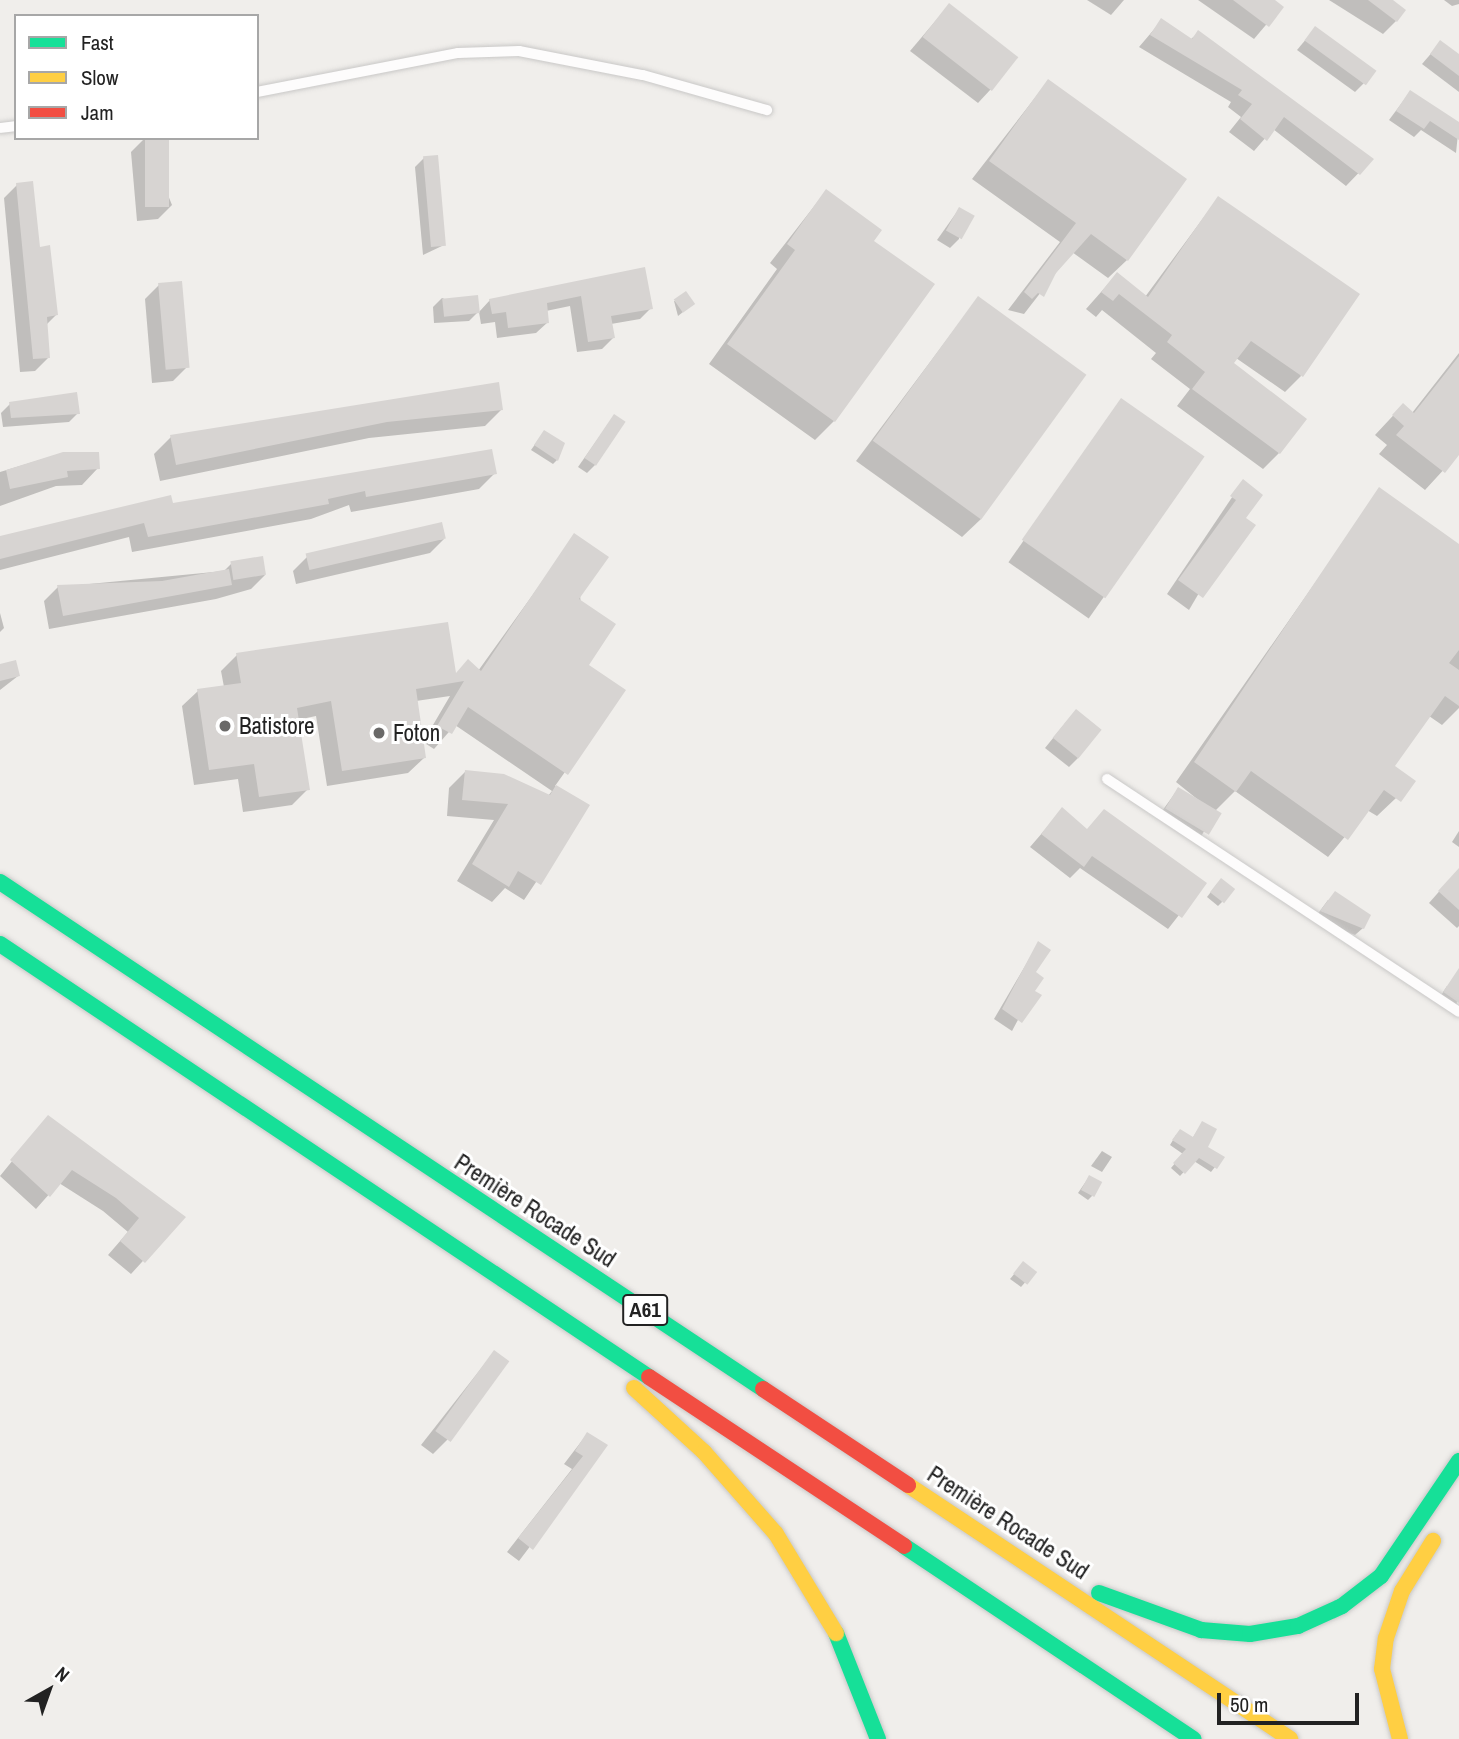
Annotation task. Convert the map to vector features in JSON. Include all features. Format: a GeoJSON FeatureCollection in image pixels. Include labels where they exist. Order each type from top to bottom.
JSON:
{"type":"FeatureCollection","features":[{"type":"Feature","properties":{"kind":"highway","name":"Première Rocade Sud"},"geometry":{"type":"LineString","coordinates":[[0,882],[1045,1573],[1290,1739]]}},
{"type":"Feature","properties":{"kind":"highway","name":"A61"},"geometry":{"type":"LineString","coordinates":[[0,944],[1193,1739]]}},
{"type":"Feature","properties":{"kind":"highway"},"geometry":{"type":"LineString","coordinates":[[542,1305],[704,1452],[776,1534],[835,1630],[878,1739]]}},
{"type":"Feature","properties":{"kind":"highway"},"geometry":{"type":"LineString","coordinates":[[1045,1573],[1201,1630],[1250,1634],[1298,1626],[1342,1606],[1381,1576],[1459,1461]]}},
{"type":"Feature","properties":{"kind":"highway"},"geometry":{"type":"LineString","coordinates":[[1400,1739],[1384,1681],[1386,1638],[1402,1591],[1441,1530]]}},
{"type":"Feature","properties":{"kind":"lane"},"geometry":{"type":"LineString","coordinates":[[259,92],[458,53],[519,51],[643,75],[767,110]]}},
{"type":"Feature","properties":{"kind":"lane"},"geometry":{"type":"LineString","coordinates":[[1107,779],[1459,1012]]}},
{"type":"Feature","properties":{"kind":"building"},"geometry":{"type":"Polygon","coordinates":[[[1233,0],[1275,0],[1284,7],[1269,27],[1233,0]]]}},
{"type":"Feature","properties":{"kind":"building"},"geometry":{"type":"Polygon","coordinates":[[[1368,0],[1393,0],[1406,10],[1397,22],[1368,0]]]}},
{"type":"Feature","properties":{"kind":"building"},"geometry":{"type":"Polygon","coordinates":[[[949,3],[1018,57],[992,91],[923,37],[949,3]]]}},
{"type":"Feature","properties":{"kind":"building"},"geometry":{"type":"Polygon","coordinates":[[[1161,18],[1192,39],[1198,30],[1374,159],[1360,175],[1284,117],[1267,141],[1240,119],[1252,104],[1238,95],[1242,90],[1150,35],[1161,18]]]}},
{"type":"Feature","properties":{"kind":"building"},"geometry":{"type":"Polygon","coordinates":[[[1315,26],[1376,71],[1366,85],[1304,41],[1315,26]]]}},
{"type":"Feature","properties":{"kind":"building"},"geometry":{"type":"Polygon","coordinates":[[[1440,40],[1459,54],[1459,76],[1430,54],[1440,40]]]}},
{"type":"Feature","properties":{"kind":"building"},"geometry":{"type":"Polygon","coordinates":[[[1048,79],[1187,179],[1128,261],[1091,234],[1056,273],[1044,297],[1038,293],[1032,299],[1024,292],[1076,223],[989,161],[1048,79]]]}},
{"type":"Feature","properties":{"kind":"building"},"geometry":{"type":"Polygon","coordinates":[[[1410,90],[1459,122],[1459,140],[1430,121],[1424,129],[1396,111],[1410,90]]]}},
{"type":"Feature","properties":{"kind":"building"},"geometry":{"type":"Polygon","coordinates":[[[145,140],[169,140],[169,207],[145,207],[145,140]]]}},
{"type":"Feature","properties":{"kind":"building"},"geometry":{"type":"Polygon","coordinates":[[[438,155],[446,246],[431,247],[423,156],[438,155]]]}},
{"type":"Feature","properties":{"kind":"building"},"geometry":{"type":"Polygon","coordinates":[[[33,181],[40,247],[50,245],[58,315],[47,317],[50,358],[33,359],[16,183],[33,181]]]}},
{"type":"Feature","properties":{"kind":"building"},"geometry":{"type":"Polygon","coordinates":[[[826,189],[882,230],[874,241],[935,284],[835,422],[727,344],[795,250],[787,244],[826,189]]]}},
{"type":"Feature","properties":{"kind":"building"},"geometry":{"type":"Polygon","coordinates":[[[1218,196],[1360,294],[1303,377],[1251,341],[1234,363],[1307,419],[1280,454],[1192,389],[1205,372],[1167,342],[1172,335],[1119,294],[1113,301],[1101,292],[1117,272],[1148,297],[1218,196]]]}},
{"type":"Feature","properties":{"kind":"building"},"geometry":{"type":"Polygon","coordinates":[[[959,207],[975,216],[962,239],[946,231],[959,207]]]}},
{"type":"Feature","properties":{"kind":"building"},"geometry":{"type":"Polygon","coordinates":[[[645,267],[653,309],[611,316],[615,338],[588,342],[581,296],[547,303],[549,323],[508,328],[506,312],[492,314],[489,299],[645,267]]]}},
{"type":"Feature","properties":{"kind":"building"},"geometry":{"type":"Polygon","coordinates":[[[182,281],[190,368],[166,370],[158,283],[182,281]]]}},
{"type":"Feature","properties":{"kind":"building"},"geometry":{"type":"Polygon","coordinates":[[[686,291],[695,304],[683,313],[674,300],[686,291]]]}},
{"type":"Feature","properties":{"kind":"building"},"geometry":{"type":"Polygon","coordinates":[[[478,295],[480,313],[444,317],[442,299],[478,295]]]}},
{"type":"Feature","properties":{"kind":"building"},"geometry":{"type":"Polygon","coordinates":[[[978,296],[1086,375],[981,520],[873,441],[978,296]]]}},
{"type":"Feature","properties":{"kind":"building"},"geometry":{"type":"Polygon","coordinates":[[[1459,356],[1459,455],[1445,473],[1396,435],[1404,426],[1392,415],[1403,403],[1414,413],[1459,356]]]}},
{"type":"Feature","properties":{"kind":"building"},"geometry":{"type":"Polygon","coordinates":[[[499,382],[503,410],[387,422],[176,465],[170,435],[499,382]]]}},
{"type":"Feature","properties":{"kind":"building"},"geometry":{"type":"Polygon","coordinates":[[[77,392],[80,414],[11,418],[9,402],[77,392]]]}},
{"type":"Feature","properties":{"kind":"building"},"geometry":{"type":"Polygon","coordinates":[[[1121,398],[1205,457],[1105,598],[1022,540],[1121,398]]]}},
{"type":"Feature","properties":{"kind":"building"},"geometry":{"type":"Polygon","coordinates":[[[614,414],[626,422],[596,466],[584,458],[614,414]]]}},
{"type":"Feature","properties":{"kind":"building"},"geometry":{"type":"Polygon","coordinates":[[[544,430],[565,443],[558,461],[534,445],[544,430]]]}},
{"type":"Feature","properties":{"kind":"building"},"geometry":{"type":"Polygon","coordinates":[[[492,449],[497,474],[366,497],[365,491],[328,499],[329,504],[148,537],[144,523],[0,559],[0,536],[171,495],[173,503],[492,449]]]}},
{"type":"Feature","properties":{"kind":"building"},"geometry":{"type":"Polygon","coordinates":[[[63,452],[99,452],[100,469],[67,471],[68,477],[10,489],[6,470],[63,452]]]}},
{"type":"Feature","properties":{"kind":"building"},"geometry":{"type":"Polygon","coordinates":[[[1243,479],[1263,495],[1246,518],[1256,525],[1203,598],[1178,580],[1236,500],[1230,496],[1243,479]]]}},
{"type":"Feature","properties":{"kind":"building"},"geometry":{"type":"Polygon","coordinates":[[[1379,487],[1459,544],[1459,650],[1449,663],[1459,670],[1459,706],[1445,696],[1395,766],[1416,781],[1401,802],[1384,790],[1348,840],[1251,771],[1236,792],[1194,762],[1379,487]]]}},
{"type":"Feature","properties":{"kind":"building"},"geometry":{"type":"Polygon","coordinates":[[[442,522],[446,539],[309,570],[306,553],[442,522]]]}},
{"type":"Feature","properties":{"kind":"building"},"geometry":{"type":"Polygon","coordinates":[[[574,533],[609,557],[579,599],[616,624],[589,665],[626,690],[568,775],[468,707],[452,734],[437,726],[464,681],[416,689],[426,758],[342,771],[331,701],[297,708],[310,790],[259,797],[254,764],[209,770],[197,689],[241,683],[236,653],[448,622],[456,673],[468,659],[481,671],[574,533]]]}},
{"type":"Feature","properties":{"kind":"building"},"geometry":{"type":"Polygon","coordinates":[[[263,556],[266,575],[233,580],[230,561],[263,556]]]}},
{"type":"Feature","properties":{"kind":"building"},"geometry":{"type":"Polygon","coordinates":[[[229,569],[232,585],[63,616],[57,585],[162,581],[229,569]]]}},
{"type":"Feature","properties":{"kind":"building"},"geometry":{"type":"Polygon","coordinates":[[[16,660],[20,676],[0,681],[0,664],[16,660]]]}},
{"type":"Feature","properties":{"kind":"building"},"geometry":{"type":"Polygon","coordinates":[[[1076,709],[1102,730],[1078,759],[1053,738],[1076,709]]]}},
{"type":"Feature","properties":{"kind":"building"},"geometry":{"type":"Polygon","coordinates":[[[465,770],[504,774],[550,795],[556,785],[590,805],[541,885],[518,871],[509,887],[472,864],[508,804],[462,800],[465,770]]]}},
{"type":"Feature","properties":{"kind":"building"},"geometry":{"type":"Polygon","coordinates":[[[1178,787],[1222,813],[1209,835],[1165,808],[1178,787]]]}},
{"type":"Feature","properties":{"kind":"building"},"geometry":{"type":"Polygon","coordinates":[[[1062,807],[1087,829],[1104,809],[1207,883],[1182,918],[1092,856],[1084,867],[1041,834],[1062,807]]]}},
{"type":"Feature","properties":{"kind":"building"},"geometry":{"type":"Polygon","coordinates":[[[1459,868],[1459,910],[1438,891],[1459,868]]]}},
{"type":"Feature","properties":{"kind":"building"},"geometry":{"type":"Polygon","coordinates":[[[1221,878],[1235,889],[1224,903],[1210,892],[1221,878]]]}},
{"type":"Feature","properties":{"kind":"building"},"geometry":{"type":"Polygon","coordinates":[[[1335,891],[1371,915],[1364,929],[1320,911],[1335,891]]]}},
{"type":"Feature","properties":{"kind":"building"},"geometry":{"type":"Polygon","coordinates":[[[1038,941],[1051,950],[1036,972],[1044,978],[1035,991],[1042,995],[1022,1023],[1002,1009],[1038,941]]]}},
{"type":"Feature","properties":{"kind":"building"},"geometry":{"type":"Polygon","coordinates":[[[1459,968],[1459,1003],[1443,992],[1459,968]]]}},
{"type":"Feature","properties":{"kind":"building"},"geometry":{"type":"Polygon","coordinates":[[[48,1115],[186,1217],[145,1263],[120,1241],[139,1218],[116,1198],[72,1170],[50,1197],[10,1160],[48,1115]]]}},
{"type":"Feature","properties":{"kind":"building"},"geometry":{"type":"Polygon","coordinates":[[[1202,1121],[1217,1129],[1208,1147],[1225,1157],[1217,1169],[1199,1158],[1185,1174],[1173,1163],[1186,1149],[1172,1140],[1180,1129],[1193,1137],[1202,1121]]]}},
{"type":"Feature","properties":{"kind":"building"},"geometry":{"type":"Polygon","coordinates":[[[1089,1175],[1102,1182],[1094,1197],[1081,1190],[1089,1175]]]}},
{"type":"Feature","properties":{"kind":"building"},"geometry":{"type":"Polygon","coordinates":[[[1023,1261],[1037,1272],[1027,1285],[1013,1274],[1023,1261]]]}},
{"type":"Feature","properties":{"kind":"building"},"geometry":{"type":"Polygon","coordinates":[[[494,1350],[509,1361],[451,1442],[435,1431],[494,1350]]]}},
{"type":"Feature","properties":{"kind":"building"},"geometry":{"type":"Polygon","coordinates":[[[587,1432],[608,1445],[533,1550],[518,1538],[583,1456],[575,1451],[587,1432]]]}},
{"type":"Feature","properties":{"kind":"traffic: fast"},"geometry":{"type":"LineString","coordinates":[[0,882],[763,1389]]}},
{"type":"Feature","properties":{"kind":"traffic: fast"},"geometry":{"type":"LineString","coordinates":[[0,944],[649,1377]]}},
{"type":"Feature","properties":{"kind":"traffic: fast"},"geometry":{"type":"LineString","coordinates":[[1099,1593],[1201,1630],[1250,1634],[1298,1626],[1342,1606],[1381,1576],[1459,1461]]}},
{"type":"Feature","properties":{"kind":"traffic: fast"},"geometry":{"type":"LineString","coordinates":[[904,1546],[1193,1739]]}},
{"type":"Feature","properties":{"kind":"traffic: fast"},"geometry":{"type":"LineString","coordinates":[[836,1633],[878,1739]]}},
{"type":"Feature","properties":{"kind":"traffic: slow"},"geometry":{"type":"LineString","coordinates":[[634,1388],[704,1452],[776,1534],[836,1633]]}},
{"type":"Feature","properties":{"kind":"traffic: slow"},"geometry":{"type":"LineString","coordinates":[[908,1485],[1290,1739]]}},
{"type":"Feature","properties":{"kind":"traffic: slow"},"geometry":{"type":"LineString","coordinates":[[1400,1739],[1382,1669],[1386,1638],[1402,1591],[1433,1541]]}},
{"type":"Feature","properties":{"kind":"traffic: jam"},"geometry":{"type":"LineString","coordinates":[[649,1377],[904,1546]]}},
{"type":"Feature","properties":{"kind":"traffic: jam"},"geometry":{"type":"LineString","coordinates":[[763,1389],[908,1485]]}},
{"type":"Feature","properties":{"kind":"place","name":"Batistore"},"geometry":{"type":"Point","coordinates":[225,726]}},
{"type":"Feature","properties":{"kind":"place","name":"Foton"},"geometry":{"type":"Point","coordinates":[379,733]}}]}
